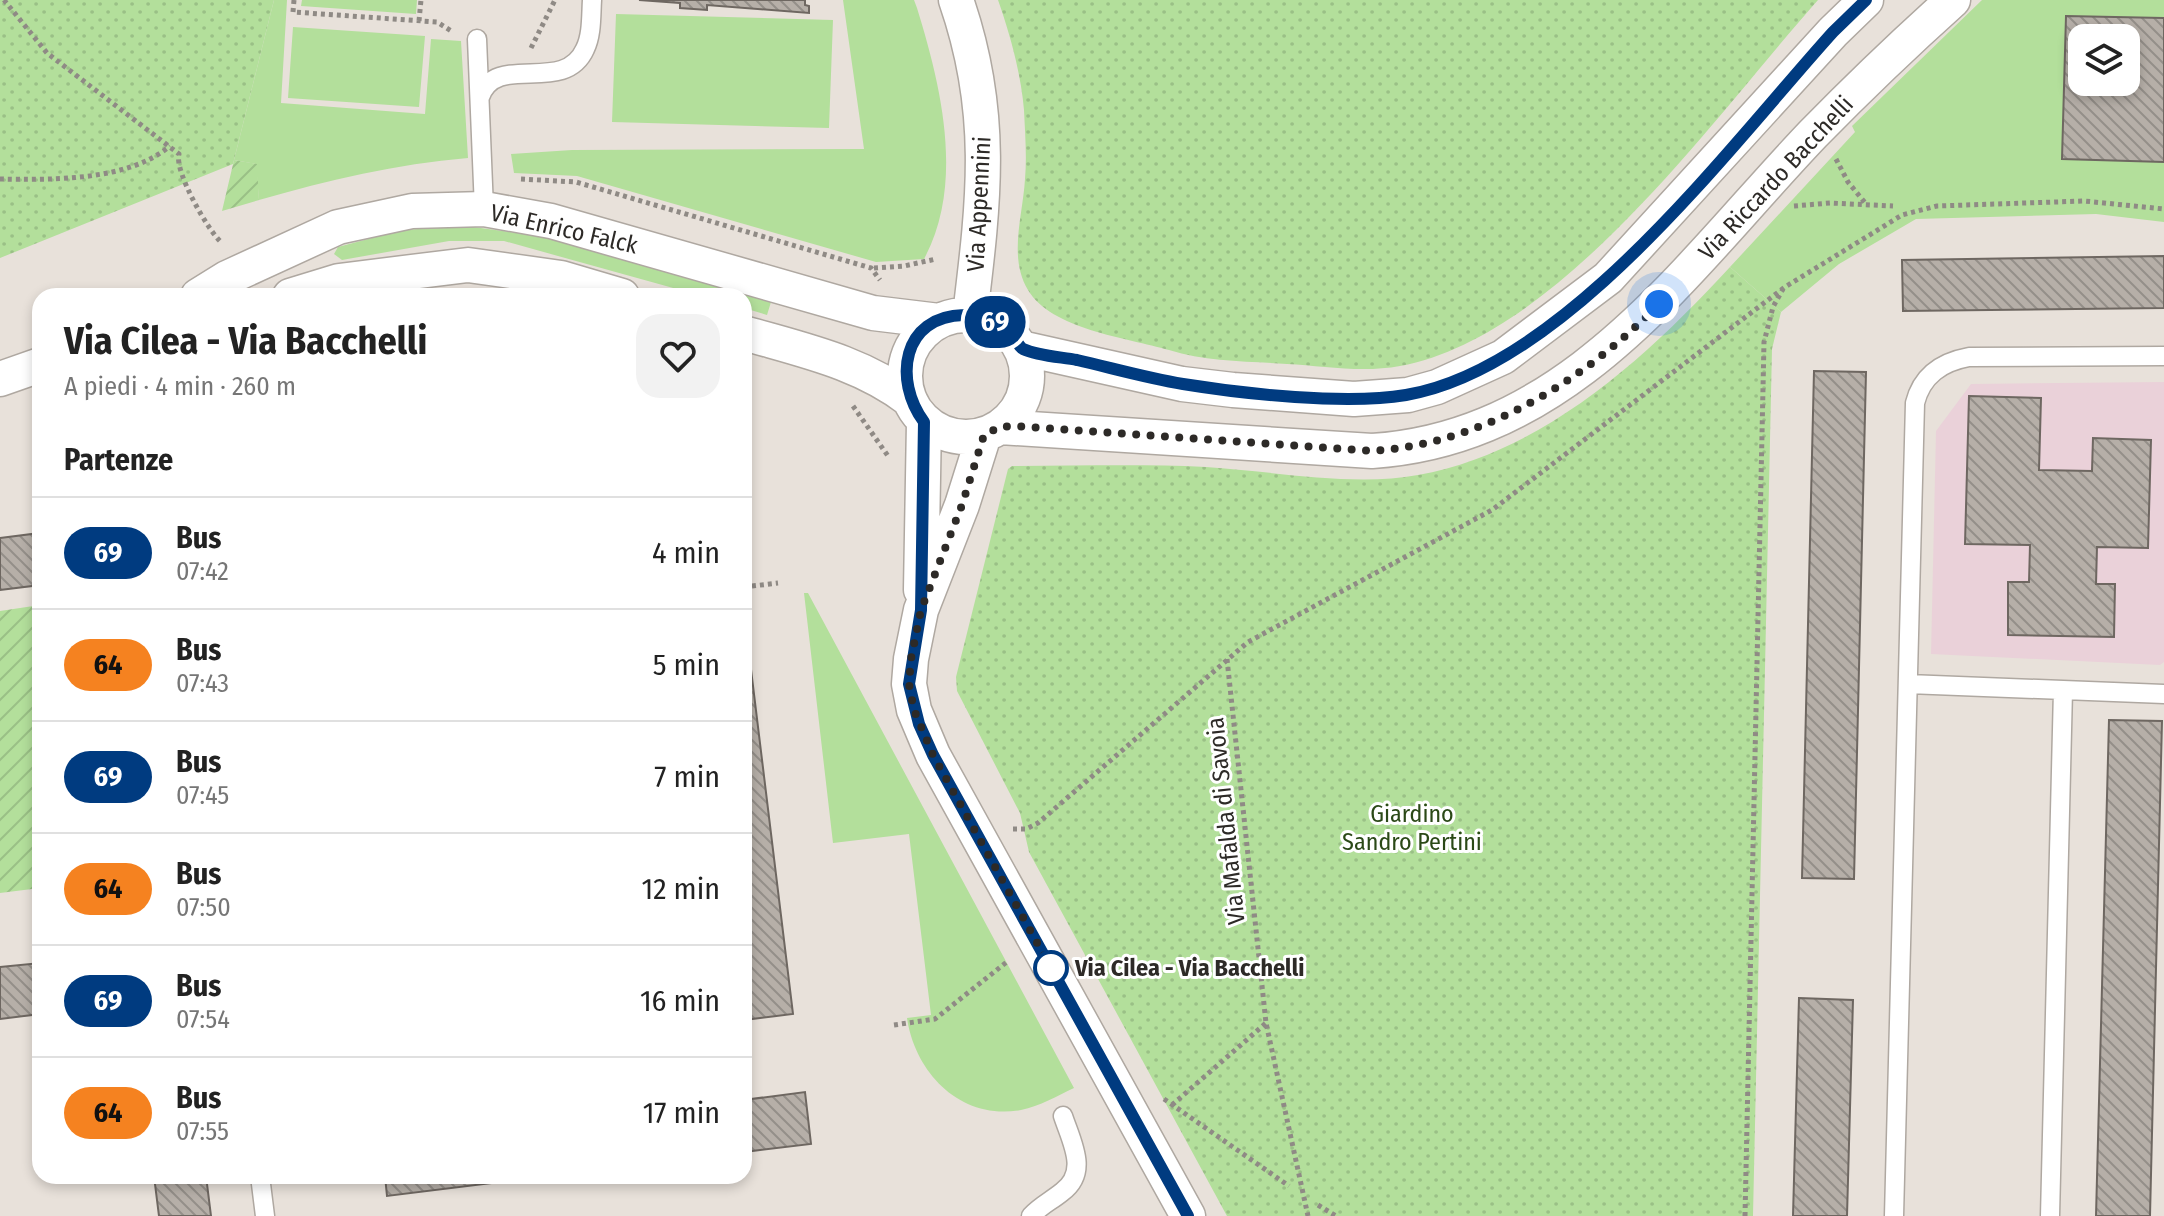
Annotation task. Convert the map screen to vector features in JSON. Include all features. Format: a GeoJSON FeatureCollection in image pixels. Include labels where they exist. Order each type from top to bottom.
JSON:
{"type":"FeatureCollection","features":[{"type":"Feature","properties":{"kind":"street","name":"Via Appennini"},"geometry":{"type":"LineString","coordinates":[[955,318],[985,184],[985,141],[977,78],[956,0]]}},
{"type":"Feature","properties":{"kind":"street"},"geometry":{"type":"LineString","coordinates":[[1021,348],[1194,385],[1354,399],[1408,395],[1466,375],[1535,336],[1608,278],[1833,32],[1866,0]]}},
{"type":"Feature","properties":{"kind":"street","name":"Via Riccardo Bacchelli"},"geometry":{"type":"LineString","coordinates":[[992,431],[1372,451],[1427,444],[1492,422],[1553,390],[1642,321],[1814,134],[1953,0]]}},
{"type":"Feature","properties":{"kind":"street","name":"Via Enrico Falck"},"geometry":{"type":"LineString","coordinates":[[211,288],[338,227],[412,211],[484,209],[551,221],[873,313],[955,318]]}},
{"type":"Feature","properties":{"kind":"street","name":"Via Enrico Falck"},"geometry":{"type":"LineString","coordinates":[[316,288],[339,281],[468,265],[561,278],[595,288]]}},
{"type":"Feature","properties":{"kind":"street"},"geometry":{"type":"LineString","coordinates":[[752,335],[858,367],[880,378],[917,411],[953,436],[992,431],[1014,415],[1025,394],[1027,371],[1021,348],[1000,324],[955,318],[921,335],[909,354],[905,377],[917,411],[921,610],[909,684],[925,739],[1188,1216]]}},
{"type":"Feature","properties":{"kind":"street"},"geometry":{"type":"LineString","coordinates":[[0,379],[32,368]]}},
{"type":"Feature","properties":{"kind":"street"},"geometry":{"type":"LineString","coordinates":[[921,610],[992,431]]}},
{"type":"Feature","properties":{"kind":"lane"},"geometry":{"type":"LineString","coordinates":[[480,97],[490,81],[507,75],[547,75],[570,67],[580,59],[588,40],[592,0]]}},
{"type":"Feature","properties":{"kind":"lane"},"geometry":{"type":"LineString","coordinates":[[477,39],[484,209]]}},
{"type":"Feature","properties":{"kind":"lane"},"geometry":{"type":"LineString","coordinates":[[1894,1216],[1915,403],[1919,388],[1928,376],[1954,360],[1969,357],[2164,356]]}},
{"type":"Feature","properties":{"kind":"lane"},"geometry":{"type":"LineString","coordinates":[[1908,684],[2164,694]]}},
{"type":"Feature","properties":{"kind":"lane"},"geometry":{"type":"LineString","coordinates":[[2050,1216],[2063,690]]}},
{"type":"Feature","properties":{"kind":"lane"},"geometry":{"type":"LineString","coordinates":[[1031,1216],[1073,1182],[1077,1171],[1077,1158],[1063,1116]]}},
{"type":"Feature","properties":{"kind":"lane"},"geometry":{"type":"LineString","coordinates":[[261,1184],[265,1216]]}},
{"type":"Feature","properties":{"kind":"path"},"geometry":{"type":"LineString","coordinates":[[4,0],[47,53],[179,154]]}},
{"type":"Feature","properties":{"kind":"path"},"geometry":{"type":"LineString","coordinates":[[294,0],[293,12],[440,23],[448,30],[470,34],[477,39]]}},
{"type":"Feature","properties":{"kind":"path"},"geometry":{"type":"LineString","coordinates":[[419,21],[421,0]]}},
{"type":"Feature","properties":{"kind":"path"},"geometry":{"type":"LineString","coordinates":[[507,75],[525,59],[553,0]]}},
{"type":"Feature","properties":{"kind":"path"},"geometry":{"type":"LineString","coordinates":[[0,179],[128,168],[150,162],[170,146]]}},
{"type":"Feature","properties":{"kind":"path"},"geometry":{"type":"LineString","coordinates":[[1832,150],[1848,182],[1866,204]]}},
{"type":"Feature","properties":{"kind":"path"},"geometry":{"type":"LineString","coordinates":[[1006,826],[1019,830],[1038,823],[1227,658],[1271,627],[1441,540],[1516,494],[1785,287],[1883,226],[1919,209],[2084,201],[2164,209]]}},
{"type":"Feature","properties":{"kind":"path"},"geometry":{"type":"LineString","coordinates":[[1790,207],[1830,203],[1893,206]]}},
{"type":"Feature","properties":{"kind":"path"},"geometry":{"type":"LineString","coordinates":[[871,268],[904,266],[936,259]]}},
{"type":"Feature","properties":{"kind":"path"},"geometry":{"type":"LineString","coordinates":[[1745,1216],[1764,342],[1773,307],[1785,287]]}},
{"type":"Feature","properties":{"kind":"path"},"geometry":{"type":"LineString","coordinates":[[851,399],[897,468]]}},
{"type":"Feature","properties":{"kind":"path"},"geometry":{"type":"LineString","coordinates":[[752,586],[778,583]]}},
{"type":"Feature","properties":{"kind":"path","name":"Via Mafalda di Savoia"},"geometry":{"type":"LineString","coordinates":[[1227,658],[1266,1023],[1308,1216]]}},
{"type":"Feature","properties":{"kind":"path"},"geometry":{"type":"LineString","coordinates":[[894,1025],[935,1019],[1012,959]]}},
{"type":"Feature","properties":{"kind":"path"},"geometry":{"type":"LineString","coordinates":[[1172,1105],[1266,1023]]}},
{"type":"Feature","properties":{"kind":"path"},"geometry":{"type":"LineString","coordinates":[[1156,1097],[1289,1186]]}},
{"type":"Feature","properties":{"kind":"path"},"geometry":{"type":"LineString","coordinates":[[1318,1205],[1336,1216]]}},
{"type":"Feature","properties":{"kind":"shaded area"},"geometry":{"type":"Polygon","coordinates":[[[2164,382],[2164,662],[2160,665],[1931,654],[1936,431],[1971,384],[2164,382]]]}},
{"type":"Feature","properties":{"kind":"green space"},"geometry":{"type":"Polygon","coordinates":[[[0,0],[274,0],[233,164],[0,258],[0,0]]]}},
{"type":"Feature","properties":{"kind":"green space"},"geometry":{"type":"Polygon","coordinates":[[[274,0],[287,0],[281,103],[425,114],[431,39],[461,41],[468,158],[363,174],[259,200],[256,164],[234,160],[274,0]]]}},
{"type":"Feature","properties":{"kind":"green space"},"geometry":{"type":"Polygon","coordinates":[[[302,0],[417,0],[416,14],[301,6],[302,0]]]}},
{"type":"Feature","properties":{"kind":"green space"},"geometry":{"type":"Polygon","coordinates":[[[843,0],[914,0],[917,8],[941,102],[946,167],[944,199],[924,259],[876,262],[577,176],[514,173],[511,154],[572,150],[864,149],[843,0]]]}},
{"type":"Feature","properties":{"kind":"green space"},"geometry":{"type":"Polygon","coordinates":[[[998,0],[1818,0],[1682,160],[1630,216],[1575,268],[1518,313],[1460,346],[1400,366],[1357,369],[1183,354],[1091,330],[1054,314],[1039,303],[1028,290],[1019,264],[1018,236],[1026,170],[1024,110],[1014,54],[998,0]]]}},
{"type":"Feature","properties":{"kind":"green space"},"geometry":{"type":"Polygon","coordinates":[[[1982,0],[2164,0],[2164,18],[2066,16],[2062,159],[2164,162],[2164,222],[2096,214],[1916,219],[1839,264],[1781,312],[1730,267],[1855,132],[1852,126],[1982,0]]]}},
{"type":"Feature","properties":{"kind":"green space"},"geometry":{"type":"Polygon","coordinates":[[[616,14],[833,20],[829,128],[612,122],[616,14]]]}},
{"type":"Feature","properties":{"kind":"green space"},"geometry":{"type":"Polygon","coordinates":[[[293,27],[425,36],[419,107],[288,98],[293,27]]]}},
{"type":"Feature","properties":{"kind":"green space"},"geometry":{"type":"Polygon","coordinates":[[[234,160],[257,164],[259,200],[222,211],[234,160]]]}},
{"type":"Feature","properties":{"kind":"green space"},"geometry":{"type":"Polygon","coordinates":[[[466,226],[547,237],[723,288],[673,288],[504,241],[449,241],[342,260],[334,254],[338,247],[402,230],[466,226]]]}},
{"type":"Feature","properties":{"kind":"green space","name":"Giardino Sandro Pertini"},"geometry":{"type":"Polygon","coordinates":[[[1730,267],[1781,312],[1772,349],[1753,1216],[1227,1216],[1029,852],[1020,813],[957,691],[956,677],[1008,469],[1012,466],[1182,466],[1367,479],[1418,475],[1464,463],[1508,446],[1590,396],[1664,335],[1730,267]]]}},
{"type":"Feature","properties":{"kind":"green space"},"geometry":{"type":"Polygon","coordinates":[[[752,296],[771,302],[767,315],[752,310],[752,296]]]}},
{"type":"Feature","properties":{"kind":"green space"},"geometry":{"type":"Polygon","coordinates":[[[804,593],[808,593],[1074,1088],[1021,1110],[979,1108],[944,1089],[920,1057],[907,1018],[931,1015],[909,834],[833,843],[804,593]]]}},
{"type":"Feature","properties":{"kind":"green space"},"geometry":{"type":"Polygon","coordinates":[[[32,606],[32,889],[0,893],[0,611],[32,606]]]}},
{"type":"Feature","properties":{"kind":"building"},"geometry":{"type":"Polygon","coordinates":[[[639,0],[805,0],[809,13],[707,5],[707,10],[680,8],[680,3],[639,0]]]}},
{"type":"Feature","properties":{"kind":"building"},"geometry":{"type":"Polygon","coordinates":[[[2066,16],[2164,18],[2164,162],[2062,159],[2066,16]]]}},
{"type":"Feature","properties":{"kind":"building"},"geometry":{"type":"Polygon","coordinates":[[[2164,256],[2164,308],[1903,311],[1902,260],[2164,256]]]}},
{"type":"Feature","properties":{"kind":"building"},"geometry":{"type":"Polygon","coordinates":[[[1814,371],[1866,372],[1854,879],[1802,878],[1814,371]]]}},
{"type":"Feature","properties":{"kind":"building"},"geometry":{"type":"Polygon","coordinates":[[[1969,396],[2041,398],[2039,470],[2092,471],[2093,438],[2151,440],[2148,548],[2097,547],[2096,584],[2115,584],[2114,637],[2008,635],[2008,582],[2029,582],[2030,545],[1965,544],[1969,396]]]}},
{"type":"Feature","properties":{"kind":"building"},"geometry":{"type":"Polygon","coordinates":[[[32,534],[32,586],[0,590],[0,538],[32,534]]]}},
{"type":"Feature","properties":{"kind":"building"},"geometry":{"type":"Polygon","coordinates":[[[752,678],[793,1014],[752,1019],[752,678]]]}},
{"type":"Feature","properties":{"kind":"building"},"geometry":{"type":"Polygon","coordinates":[[[2109,720],[2162,721],[2150,1216],[2096,1216],[2109,720]]]}},
{"type":"Feature","properties":{"kind":"building"},"geometry":{"type":"Polygon","coordinates":[[[32,964],[32,1015],[0,1019],[0,967],[32,964]]]}},
{"type":"Feature","properties":{"kind":"building"},"geometry":{"type":"Polygon","coordinates":[[[1799,998],[1853,1000],[1847,1216],[1793,1216],[1799,998]]]}},
{"type":"Feature","properties":{"kind":"building"},"geometry":{"type":"Polygon","coordinates":[[[805,1092],[811,1144],[752,1151],[752,1099],[805,1092]]]}},
{"type":"Feature","properties":{"kind":"building"},"geometry":{"type":"Polygon","coordinates":[[[155,1184],[207,1184],[211,1216],[159,1216],[155,1184]]]}},
{"type":"Feature","properties":{"kind":"building"},"geometry":{"type":"Polygon","coordinates":[[[386,1184],[484,1184],[387,1196],[386,1184]]]}},
{"type":"Feature","properties":{"kind":"bus line","name":"69"},"geometry":{"type":"LineString","coordinates":[[1188,1216],[933,755],[914,710],[909,673],[921,610],[924,422],[914,408],[905,385],[906,362],[912,347],[926,329],[939,321],[970,315],[1000,324],[1021,348],[1182,384],[1354,399],[1408,395],[1437,387],[1503,357],[1535,336],[1608,278],[1643,244],[1833,32],[1866,0]]}},
{"type":"Feature","properties":{"kind":"place","name":"Via Cilea - Via Bacchelli"},"geometry":{"type":"Point","coordinates":[1051,968]}},
{"type":"Feature","properties":{"kind":"route"},"geometry":{"type":"LineString","coordinates":[[1051,968],[933,755],[914,710],[909,684],[921,610],[962,505],[984,435],[1000,427],[1014,426],[1372,451],[1399,450],[1462,434],[1553,390],[1624,337],[1659,304]]}}]}
